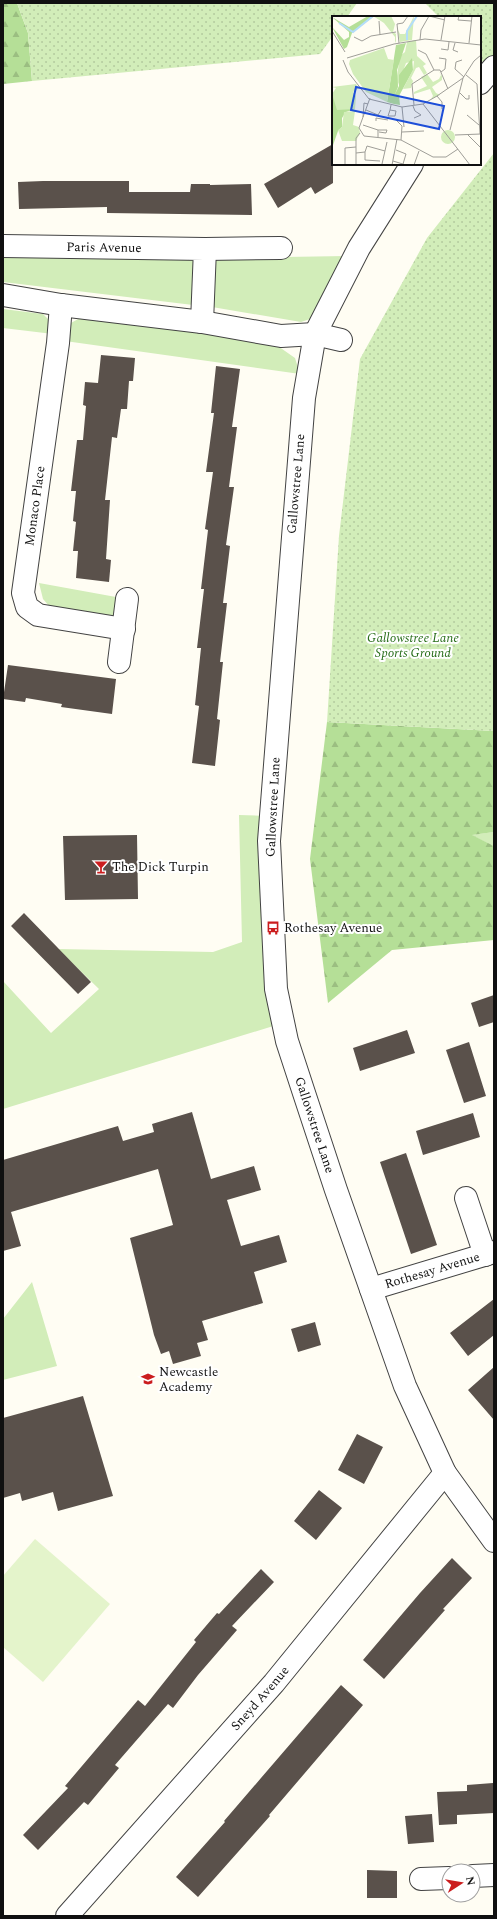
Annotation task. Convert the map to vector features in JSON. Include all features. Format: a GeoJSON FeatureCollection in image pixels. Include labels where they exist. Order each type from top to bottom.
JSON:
{"type":"FeatureCollection","features":[{"type":"Feature","properties":{"kind":"street"},"geometry":{"type":"LineString","coordinates":[[481,82],[494,67]]}},
{"type":"Feature","properties":{"kind":"street","name":"Gallowstree Lane"},"geometry":{"type":"LineString","coordinates":[[411,165],[359,248],[315,334],[304,398],[268,841],[276,982],[287,1041],[405,1386],[444,1473],[494,1541]]}},
{"type":"Feature","properties":{"kind":"street","name":"Paris Avenue"},"geometry":{"type":"LineString","coordinates":[[3,246],[205,249],[281,248]]}},
{"type":"Feature","properties":{"kind":"street"},"geometry":{"type":"LineString","coordinates":[[202,322],[205,249]]}},
{"type":"Feature","properties":{"kind":"street"},"geometry":{"type":"LineString","coordinates":[[3,295],[61,305],[202,322],[281,336],[315,334],[341,340]]}},
{"type":"Feature","properties":{"kind":"street","name":"Monaco Place"},"geometry":{"type":"LineString","coordinates":[[61,305],[58,343],[23,593],[27,607],[38,615],[124,629]]}},
{"type":"Feature","properties":{"kind":"street"},"geometry":{"type":"LineString","coordinates":[[119,662],[127,599]]}},
{"type":"Feature","properties":{"kind":"street"},"geometry":{"type":"LineString","coordinates":[[466,1198],[490,1254]]}},
{"type":"Feature","properties":{"kind":"street","name":"Rothesay Avenue"},"geometry":{"type":"LineString","coordinates":[[371,1289],[490,1254]]}},
{"type":"Feature","properties":{"kind":"street","name":"Sneyd Avenue"},"geometry":{"type":"LineString","coordinates":[[67,1916],[274,1683],[444,1473]]}},
{"type":"Feature","properties":{"kind":"street"},"geometry":{"type":"LineString","coordinates":[[481,1876],[494,1875]]}},
{"type":"Feature","properties":{"kind":"street"},"geometry":{"type":"LineString","coordinates":[[421,1879],[441,1878]]}},
{"type":"Feature","properties":{"kind":"green space"},"geometry":{"type":"Polygon","coordinates":[[[3,3],[17,3],[28,33],[32,81],[3,84],[3,3]]]}},
{"type":"Feature","properties":{"kind":"green space"},"geometry":{"type":"Polygon","coordinates":[[[17,3],[357,3],[348,16],[332,16],[332,37],[320,54],[32,81],[28,33],[17,3]]]}},
{"type":"Feature","properties":{"kind":"green space"},"geometry":{"type":"Polygon","coordinates":[[[425,3],[494,3],[494,67],[491,70],[481,60],[481,16],[438,16],[425,3]]]}},
{"type":"Feature","properties":{"kind":"green space","name":"Gallowstree Lane Sports Ground"},"geometry":{"type":"Polygon","coordinates":[[[494,153],[494,731],[327,722],[339,536],[360,359],[427,238],[494,153]]]}},
{"type":"Feature","properties":{"kind":"green space"},"geometry":{"type":"Polygon","coordinates":[[[3,255],[196,257],[193,305],[3,282],[3,255]]]}},
{"type":"Feature","properties":{"kind":"green space"},"geometry":{"type":"Polygon","coordinates":[[[346,256],[313,318],[301,322],[212,307],[215,258],[346,256]]]}},
{"type":"Feature","properties":{"kind":"green space"},"geometry":{"type":"Polygon","coordinates":[[[3,309],[43,314],[48,319],[53,334],[3,328],[3,309]]]}},
{"type":"Feature","properties":{"kind":"green space"},"geometry":{"type":"Polygon","coordinates":[[[82,317],[172,328],[275,344],[295,358],[300,374],[65,341],[69,324],[82,317]]]}},
{"type":"Feature","properties":{"kind":"green space"},"geometry":{"type":"Polygon","coordinates":[[[39,583],[127,599],[124,622],[50,607],[43,599],[39,583]]]}},
{"type":"Feature","properties":{"kind":"green space"},"geometry":{"type":"Polygon","coordinates":[[[327,722],[494,731],[494,832],[472,835],[494,846],[494,940],[392,950],[328,1003],[310,859],[327,722]]]}},
{"type":"Feature","properties":{"kind":"green space"},"geometry":{"type":"Polygon","coordinates":[[[239,815],[270,816],[283,1023],[3,1109],[3,981],[51,1033],[99,989],[58,949],[213,952],[242,942],[239,815]]]}},
{"type":"Feature","properties":{"kind":"green space"},"geometry":{"type":"Polygon","coordinates":[[[494,832],[494,846],[471,835],[494,832]]]}},
{"type":"Feature","properties":{"kind":"green space"},"geometry":{"type":"Polygon","coordinates":[[[32,1282],[57,1366],[3,1380],[3,1319],[32,1282]]]}},
{"type":"Feature","properties":{"kind":"green space"},"geometry":{"type":"Polygon","coordinates":[[[35,1539],[110,1604],[43,1682],[3,1647],[3,1576],[35,1539]]]}},
{"type":"Feature","properties":{"kind":"building"},"geometry":{"type":"Polygon","coordinates":[[[332,145],[333,183],[315,194],[311,187],[278,208],[264,184],[332,145]]]}},
{"type":"Feature","properties":{"kind":"building"},"geometry":{"type":"Polygon","coordinates":[[[129,181],[129,192],[190,192],[191,184],[251,184],[252,215],[107,213],[107,207],[19,209],[18,182],[129,181]]]}},
{"type":"Feature","properties":{"kind":"building"},"geometry":{"type":"Polygon","coordinates":[[[101,355],[135,358],[133,381],[129,381],[127,409],[121,409],[117,438],[112,437],[105,500],[110,500],[106,559],[111,560],[109,582],[76,578],[78,551],[73,551],[76,522],[73,521],[76,491],[71,491],[77,440],[83,440],[86,406],[83,405],[85,382],[98,383],[101,355]]]}},
{"type":"Feature","properties":{"kind":"building"},"geometry":{"type":"Polygon","coordinates":[[[216,366],[240,369],[232,427],[237,427],[229,487],[234,487],[226,545],[230,546],[223,603],[227,603],[220,662],[223,662],[217,719],[220,720],[215,766],[192,763],[199,706],[195,705],[201,648],[197,648],[204,589],[201,589],[208,530],[205,529],[213,472],[206,472],[214,413],[211,413],[216,366]]]}},
{"type":"Feature","properties":{"kind":"building"},"geometry":{"type":"Polygon","coordinates":[[[8,665],[116,679],[112,714],[61,707],[62,704],[26,698],[25,702],[3,699],[8,665]]]}},
{"type":"Feature","properties":{"kind":"building","name":"The Dick Turpin"},"geometry":{"type":"Polygon","coordinates":[[[137,835],[138,899],[65,900],[63,836],[137,835]]]}},
{"type":"Feature","properties":{"kind":"building"},"geometry":{"type":"Polygon","coordinates":[[[24,913],[91,982],[78,994],[11,926],[24,913]]]}},
{"type":"Feature","properties":{"kind":"building"},"geometry":{"type":"Polygon","coordinates":[[[494,995],[494,1022],[479,1027],[471,1003],[494,995]]]}},
{"type":"Feature","properties":{"kind":"building"},"geometry":{"type":"Polygon","coordinates":[[[407,1030],[415,1053],[360,1071],[353,1048],[407,1030]]]}},
{"type":"Feature","properties":{"kind":"building"},"geometry":{"type":"Polygon","coordinates":[[[469,1042],[486,1096],[464,1103],[446,1050],[469,1042]]]}},
{"type":"Feature","properties":{"kind":"building"},"geometry":{"type":"Polygon","coordinates":[[[192,1112],[211,1179],[254,1166],[261,1190],[227,1200],[241,1246],[279,1235],[287,1262],[254,1272],[263,1303],[202,1321],[208,1340],[197,1343],[201,1356],[173,1364],[169,1351],[161,1354],[154,1335],[130,1238],[173,1225],[158,1169],[11,1212],[21,1246],[3,1251],[3,1160],[118,1126],[123,1141],[154,1132],[152,1124],[192,1112]]]}},
{"type":"Feature","properties":{"kind":"building"},"geometry":{"type":"Polygon","coordinates":[[[473,1113],[480,1137],[423,1155],[416,1131],[473,1113]]]}},
{"type":"Feature","properties":{"kind":"building"},"geometry":{"type":"Polygon","coordinates":[[[406,1153],[437,1245],[411,1254],[380,1162],[406,1153]]]}},
{"type":"Feature","properties":{"kind":"building"},"geometry":{"type":"Polygon","coordinates":[[[494,1299],[494,1335],[468,1356],[450,1333],[494,1299]]]}},
{"type":"Feature","properties":{"kind":"building"},"geometry":{"type":"Polygon","coordinates":[[[315,1322],[321,1345],[298,1352],[291,1329],[315,1322]]]}},
{"type":"Feature","properties":{"kind":"building"},"geometry":{"type":"Polygon","coordinates":[[[494,1367],[494,1420],[468,1390],[494,1367]]]}},
{"type":"Feature","properties":{"kind":"building"},"geometry":{"type":"Polygon","coordinates":[[[83,1396],[113,1496],[58,1511],[53,1492],[22,1501],[20,1493],[3,1498],[3,1418],[83,1396]]]}},
{"type":"Feature","properties":{"kind":"building"},"geometry":{"type":"Polygon","coordinates":[[[357,1434],[383,1447],[364,1484],[338,1470],[357,1434]]]}},
{"type":"Feature","properties":{"kind":"building"},"geometry":{"type":"Polygon","coordinates":[[[319,1490],[342,1508],[316,1540],[294,1521],[319,1490]]]}},
{"type":"Feature","properties":{"kind":"building"},"geometry":{"type":"Polygon","coordinates":[[[452,1558],[472,1578],[443,1609],[445,1610],[384,1679],[363,1660],[452,1558]]]}},
{"type":"Feature","properties":{"kind":"building"},"geometry":{"type":"Polygon","coordinates":[[[261,1569],[274,1582],[232,1626],[237,1630],[198,1675],[173,1708],[168,1704],[115,1765],[119,1768],[88,1805],[84,1802],[38,1850],[23,1835],[68,1788],[65,1786],[138,1700],[145,1706],[196,1642],[194,1640],[217,1613],[219,1614],[261,1569]]]}},
{"type":"Feature","properties":{"kind":"building"},"geometry":{"type":"Polygon","coordinates":[[[341,1685],[363,1705],[269,1815],[270,1816],[198,1897],[176,1877],[225,1822],[224,1821],[341,1685]]]}},
{"type":"Feature","properties":{"kind":"building"},"geometry":{"type":"Polygon","coordinates":[[[493,1783],[494,1813],[457,1815],[457,1824],[439,1825],[437,1792],[467,1791],[467,1785],[493,1783]]]}},
{"type":"Feature","properties":{"kind":"building"},"geometry":{"type":"Polygon","coordinates":[[[432,1814],[434,1842],[408,1844],[405,1816],[432,1814]]]}},
{"type":"Feature","properties":{"kind":"building"},"geometry":{"type":"Polygon","coordinates":[[[367,1870],[397,1871],[397,1898],[367,1898],[367,1870]]]}},
{"type":"Feature","properties":{"kind":"place","name":"The Dick Turpin"},"geometry":{"type":"Point","coordinates":[101,867]}},
{"type":"Feature","properties":{"kind":"place","name":"Rothesay Avenue"},"geometry":{"type":"Point","coordinates":[273,928]}},
{"type":"Feature","properties":{"kind":"place","name":"Newcastle Academy"},"geometry":{"type":"Point","coordinates":[148,1379]}}]}
